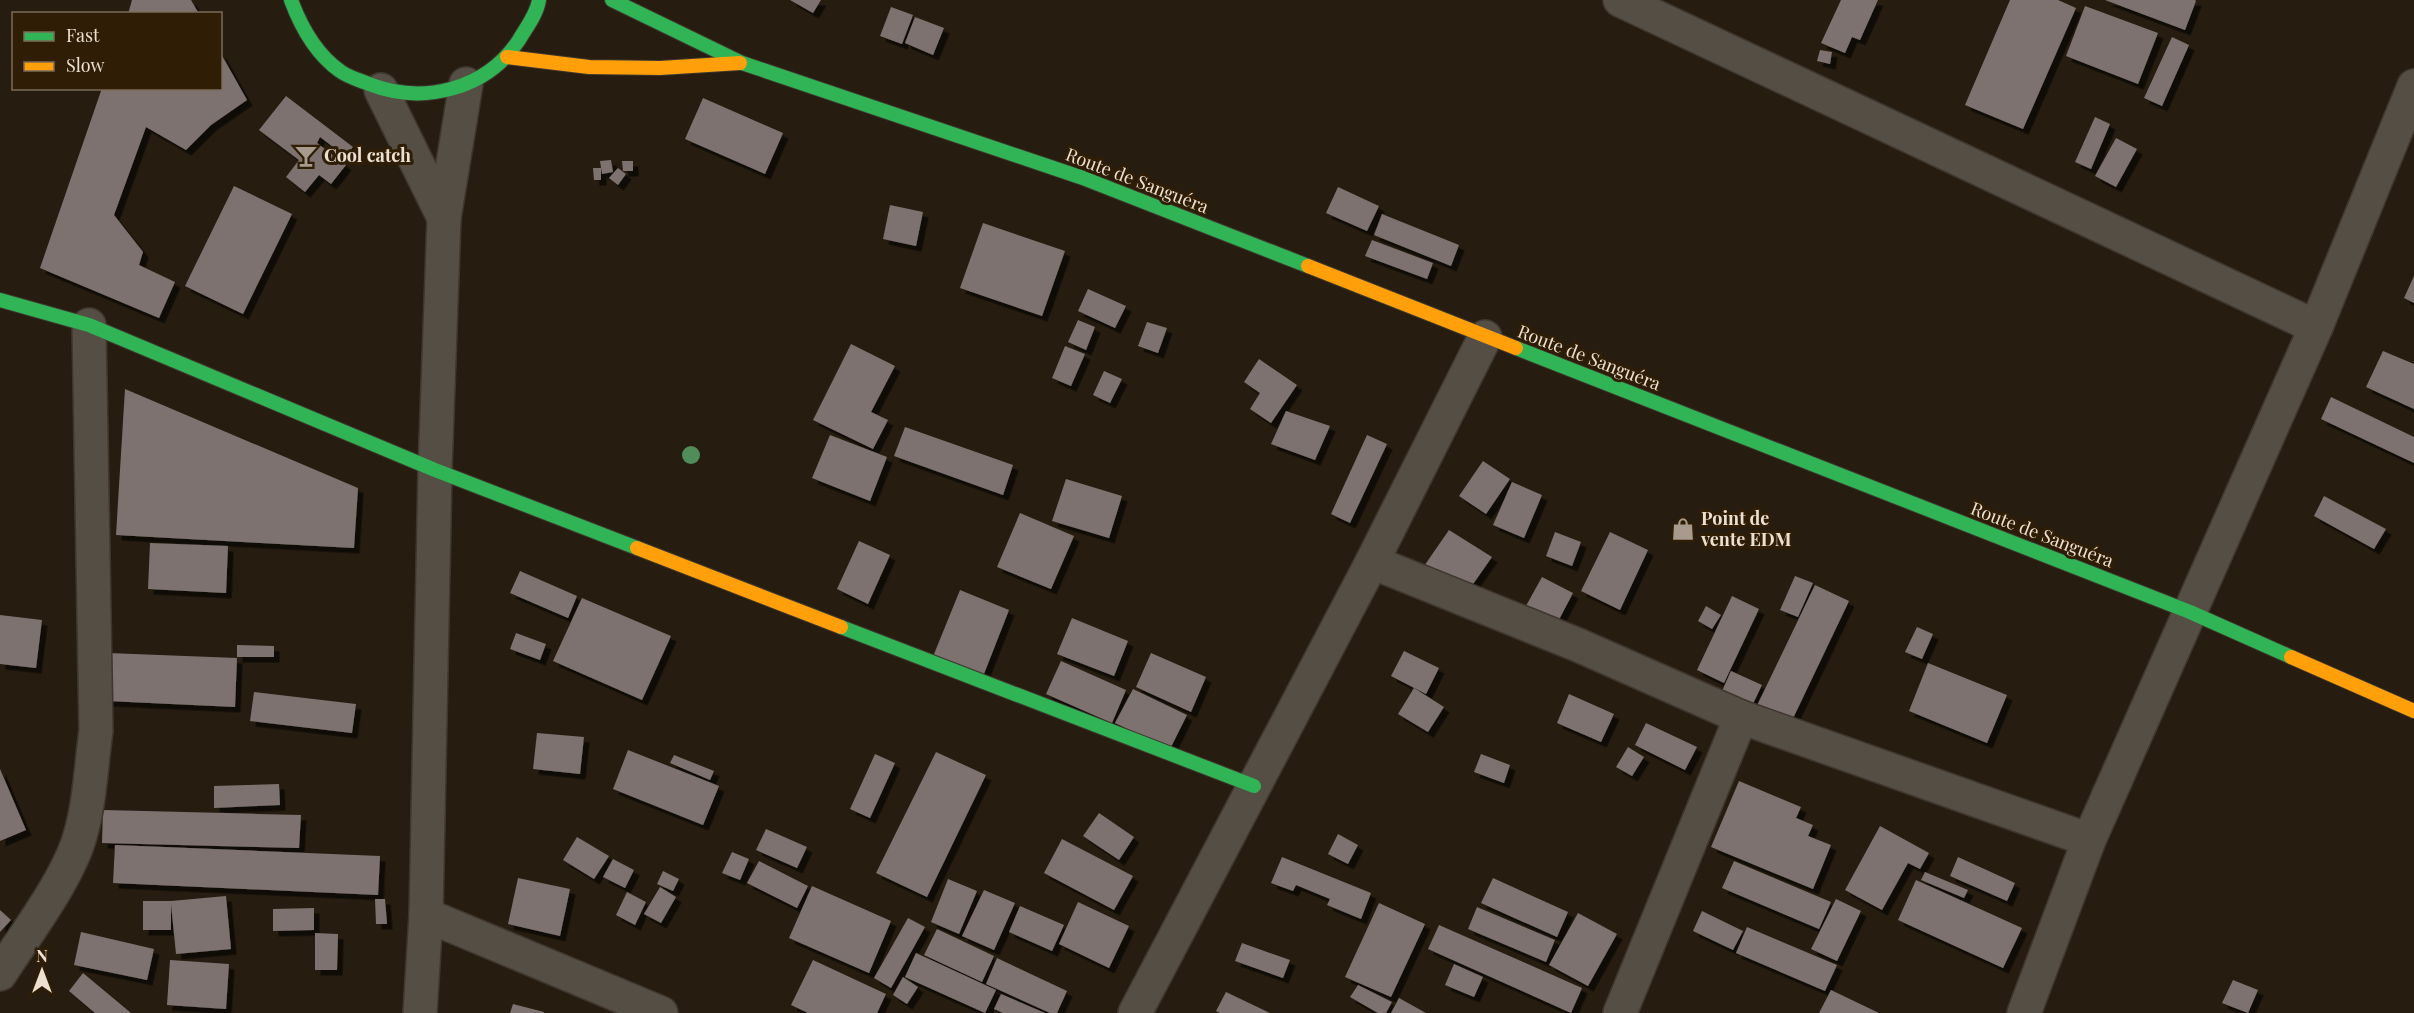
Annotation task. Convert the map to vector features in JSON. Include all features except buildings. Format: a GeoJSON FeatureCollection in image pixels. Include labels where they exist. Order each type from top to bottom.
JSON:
{"type":"FeatureCollection","features":[{"type":"Feature","properties":{"kind":"street"},"geometry":{"type":"LineString","coordinates":[[291,1],[310,41],[341,72],[381,90],[424,94],[466,84],[488,73],[507,57],[538,8],[539,0]]}},
{"type":"Feature","properties":{"kind":"street","name":"Route de Sanguéra"},"geometry":{"type":"LineString","coordinates":[[612,0],[742,63],[1083,178],[2190,612],[2414,711]]}},
{"type":"Feature","properties":{"kind":"street"},"geometry":{"type":"LineString","coordinates":[[1620,0],[2316,327]]}},
{"type":"Feature","properties":{"kind":"street","name":"Route de Sanguéra"},"geometry":{"type":"LineString","coordinates":[[507,57],[589,67],[660,68],[742,63]]}},
{"type":"Feature","properties":{"kind":"street"},"geometry":{"type":"LineString","coordinates":[[420,1013],[426,915],[435,470],[444,218],[466,84]]}},
{"type":"Feature","properties":{"kind":"street"},"geometry":{"type":"LineString","coordinates":[[2024,1013],[2089,840],[2316,327],[2414,86]]}},
{"type":"Feature","properties":{"kind":"street"},"geometry":{"type":"LineString","coordinates":[[381,90],[444,218]]}},
{"type":"Feature","properties":{"kind":"street"},"geometry":{"type":"LineString","coordinates":[[0,300],[89,325],[435,470],[1254,786]]}},
{"type":"Feature","properties":{"kind":"street"},"geometry":{"type":"LineString","coordinates":[[0,974],[66,869],[80,836],[89,783],[96,731],[89,325]]}},
{"type":"Feature","properties":{"kind":"street"},"geometry":{"type":"LineString","coordinates":[[1135,1013],[1372,562],[1485,337]]}},
{"type":"Feature","properties":{"kind":"street"},"geometry":{"type":"LineString","coordinates":[[1372,562],[1578,645],[1741,717],[2089,840]]}},
{"type":"Feature","properties":{"kind":"street"},"geometry":{"type":"LineString","coordinates":[[1620,1013],[1741,717]]}},
{"type":"Feature","properties":{"kind":"street"},"geometry":{"type":"LineString","coordinates":[[426,915],[662,1013]]}},
{"type":"Feature","properties":{"kind":"traffic: fast"},"geometry":{"type":"LineString","coordinates":[[291,0],[310,39],[324,57],[340,71],[369,84],[411,93],[452,89],[489,71],[519,40],[534,16],[539,0]]}},
{"type":"Feature","properties":{"kind":"traffic: fast"},"geometry":{"type":"LineString","coordinates":[[612,0],[742,63],[1083,178],[1308,266]]}},
{"type":"Feature","properties":{"kind":"traffic: fast"},"geometry":{"type":"LineString","coordinates":[[0,300],[89,325],[435,470],[637,548]]}},
{"type":"Feature","properties":{"kind":"traffic: fast"},"geometry":{"type":"LineString","coordinates":[[1516,348],[2190,612],[2291,657]]}},
{"type":"Feature","properties":{"kind":"traffic: fast"},"geometry":{"type":"LineString","coordinates":[[841,627],[1254,786]]}},
{"type":"Feature","properties":{"kind":"traffic: slow"},"geometry":{"type":"LineString","coordinates":[[507,57],[589,67],[660,68],[740,63]]}},
{"type":"Feature","properties":{"kind":"traffic: slow"},"geometry":{"type":"LineString","coordinates":[[1308,266],[1516,348]]}},
{"type":"Feature","properties":{"kind":"traffic: slow"},"geometry":{"type":"LineString","coordinates":[[637,548],[841,627]]}},
{"type":"Feature","properties":{"kind":"traffic: slow"},"geometry":{"type":"LineString","coordinates":[[2291,657],[2414,711]]}},
{"type":"Feature","properties":{"kind":"place","name":"Cool catch"},"geometry":{"type":"Point","coordinates":[306,156]}},
{"type":"Feature","properties":{"kind":"place","name":"Point de vente EDM"},"geometry":{"type":"Point","coordinates":[1683,529]}}]}
